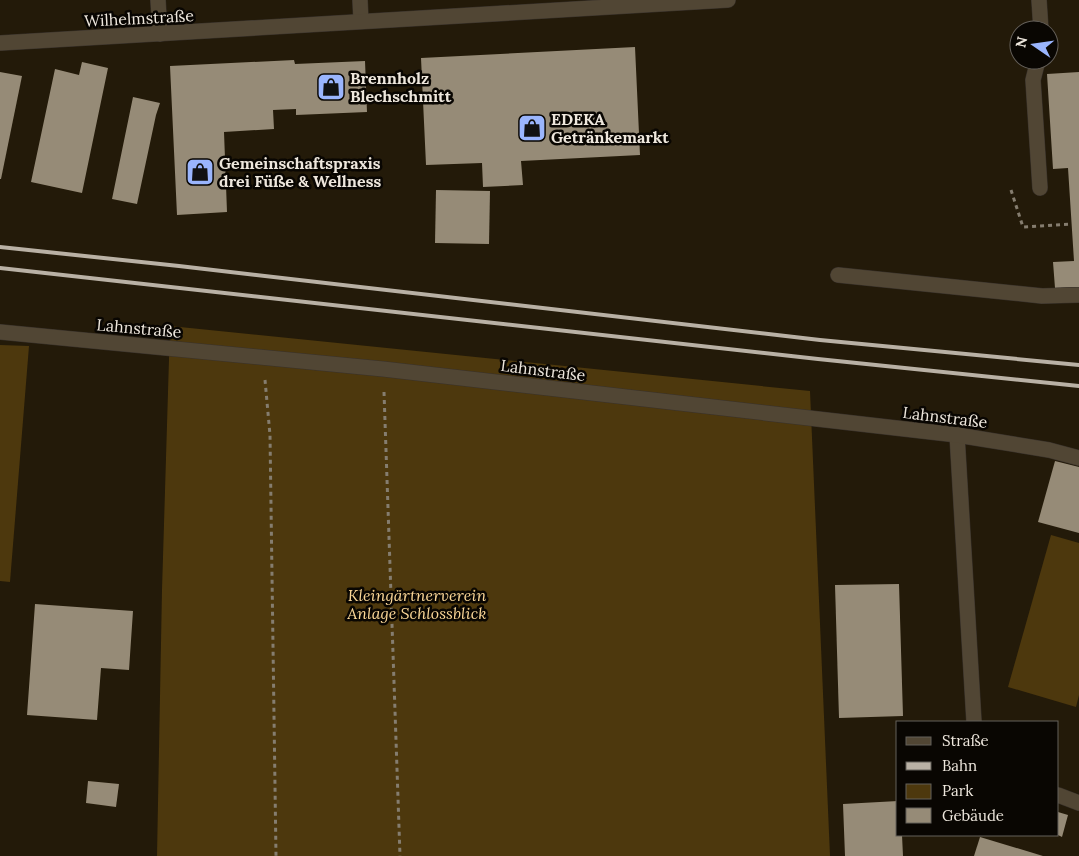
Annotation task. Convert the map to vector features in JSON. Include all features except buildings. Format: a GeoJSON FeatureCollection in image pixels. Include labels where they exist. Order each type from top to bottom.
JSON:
{"type":"FeatureCollection","features":[{"type":"Feature","properties":{"kind":"street"},"geometry":{"type":"LineString","coordinates":[[158,0],[160,34]]}},
{"type":"Feature","properties":{"kind":"street"},"geometry":{"type":"LineString","coordinates":[[360,0],[361,21]]}},
{"type":"Feature","properties":{"kind":"street","name":"Wilhelmstraße"},"geometry":{"type":"LineString","coordinates":[[0,43],[361,21],[559,6],[728,0]]}},
{"type":"Feature","properties":{"kind":"street"},"geometry":{"type":"LineString","coordinates":[[1039,0],[1040,20]]}},
{"type":"Feature","properties":{"kind":"street"},"geometry":{"type":"LineString","coordinates":[[1036,70],[1033,80],[1040,188]]}},
{"type":"Feature","properties":{"kind":"street"},"geometry":{"type":"LineString","coordinates":[[838,275],[1042,296],[1079,295]]}},
{"type":"Feature","properties":{"kind":"street","name":"Lahnstraße"},"geometry":{"type":"LineString","coordinates":[[0,332],[383,368],[957,435],[1049,450],[1079,458]]}},
{"type":"Feature","properties":{"kind":"street"},"geometry":{"type":"LineString","coordinates":[[957,435],[974,721]]}},
{"type":"Feature","properties":{"kind":"street"},"geometry":{"type":"LineString","coordinates":[[1059,795],[1079,803]]}},
{"type":"Feature","properties":{"kind":"path"},"geometry":{"type":"LineString","coordinates":[[1011,190],[1023,227],[1072,224]]}},
{"type":"Feature","properties":{"kind":"path"},"geometry":{"type":"LineString","coordinates":[[263,357],[270,435],[276,856]]}},
{"type":"Feature","properties":{"kind":"path"},"geometry":{"type":"LineString","coordinates":[[383,368],[400,856]]}},
{"type":"Feature","properties":{"kind":"green space","name":"Kleingärtnerverein Anlage Schlossblick"},"geometry":{"type":"Polygon","coordinates":[[[170,326],[810,391],[830,856],[157,856],[162,590],[170,326]]]}},
{"type":"Feature","properties":{"kind":"green space"},"geometry":{"type":"Polygon","coordinates":[[[0,345],[29,346],[10,582],[0,581],[0,345]]]}},
{"type":"Feature","properties":{"kind":"green space"},"geometry":{"type":"Polygon","coordinates":[[[1051,535],[1079,543],[1079,695],[1076,707],[1008,687],[1051,535]]]}},
{"type":"Feature","properties":{"kind":"railway"},"geometry":{"type":"LineString","coordinates":[[0,247],[820,340],[1079,365]]}},
{"type":"Feature","properties":{"kind":"railway"},"geometry":{"type":"LineString","coordinates":[[0,268],[818,359],[1079,386]]}},
{"type":"Feature","properties":{"kind":"place","name":"Brennholz Blechschmitt"},"geometry":{"type":"Point","coordinates":[331,87]}},
{"type":"Feature","properties":{"kind":"place","name":"EDEKA Getränkemarkt"},"geometry":{"type":"Point","coordinates":[532,128]}},
{"type":"Feature","properties":{"kind":"place","name":"Gemeinschaftspraxis drei Füße & Wellness"},"geometry":{"type":"Point","coordinates":[200,172]}}]}
